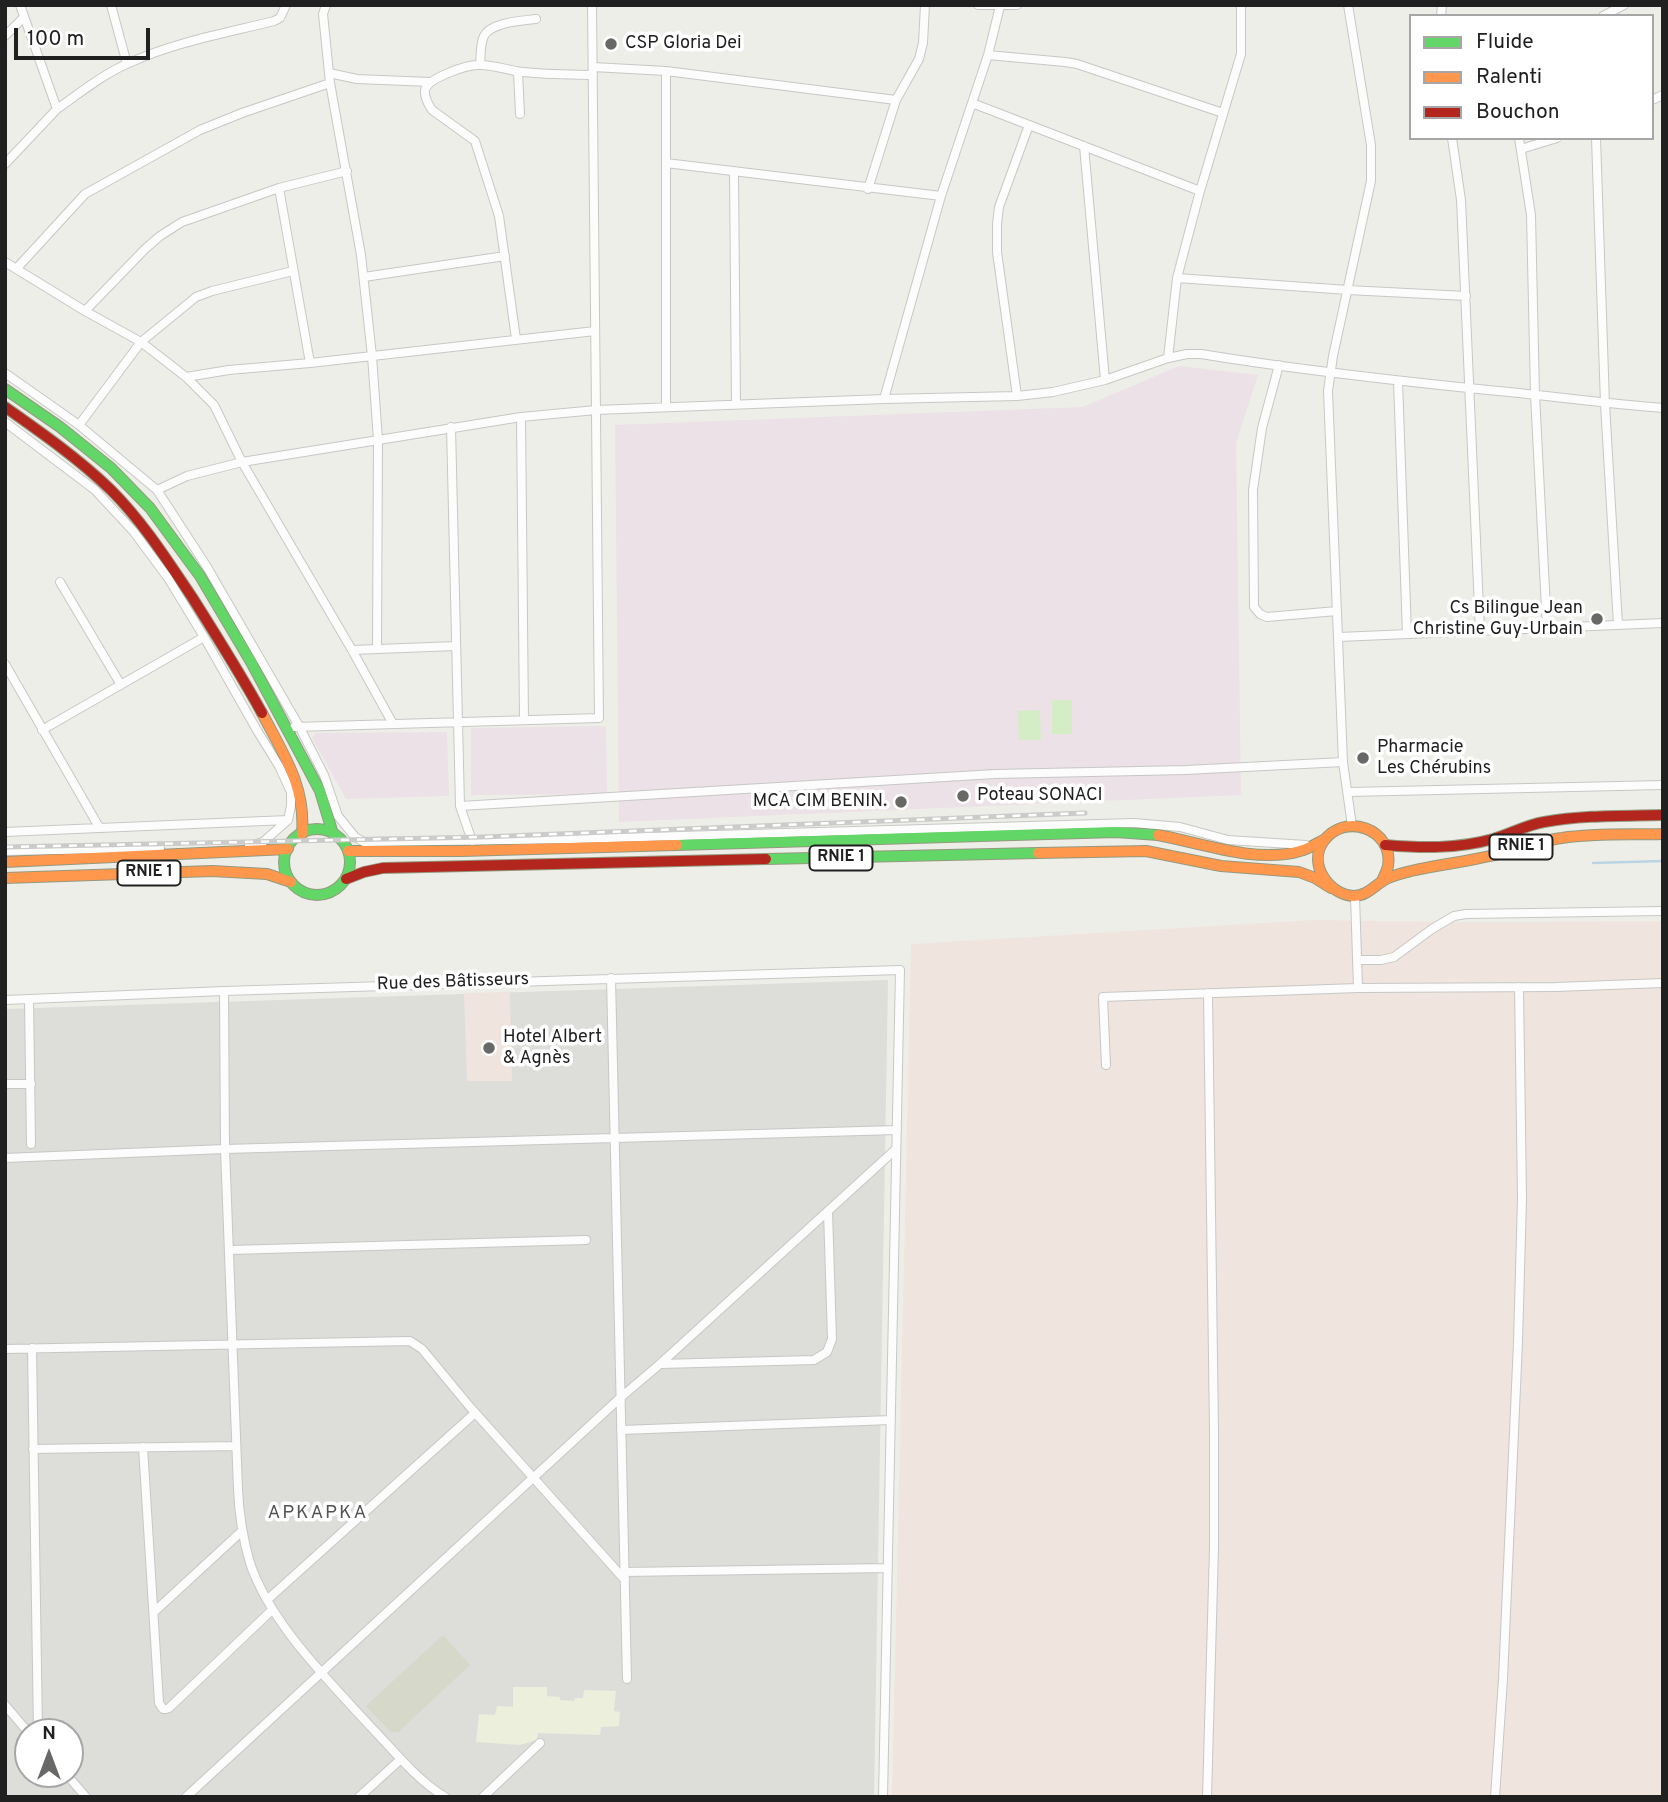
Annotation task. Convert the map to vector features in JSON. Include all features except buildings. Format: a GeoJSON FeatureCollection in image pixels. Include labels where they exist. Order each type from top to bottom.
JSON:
{"type":"FeatureCollection","features":[{"type":"Feature","properties":{"kind":"main road"},"geometry":{"type":"LineString","coordinates":[[5,389],[60,427],[111,468],[150,508],[200,576],[293,727],[320,791],[333,834]]}},
{"type":"Feature","properties":{"kind":"main road"},"geometry":{"type":"LineString","coordinates":[[5,407],[78,460],[126,506],[156,542],[248,686],[289,766],[302,799],[302,834]]}},
{"type":"Feature","properties":{"kind":"main road","name":"RNIE 1"},"geometry":{"type":"LineString","coordinates":[[348,852],[475,851],[1116,832],[1154,834],[1252,854],[1281,854],[1301,851],[1325,839],[1337,829],[1352,825],[1371,831],[1385,845],[1447,848],[1472,844],[1542,822],[1663,815]]}},
{"type":"Feature","properties":{"kind":"main road"},"geometry":{"type":"LineString","coordinates":[[291,882],[285,869],[288,849],[292,841],[315,830],[333,834],[342,840],[348,852],[350,866],[346,879]]}},
{"type":"Feature","properties":{"kind":"main road","name":"RNIE 1"},"geometry":{"type":"LineString","coordinates":[[5,878],[224,871],[267,874],[291,882],[309,894],[323,895],[336,889],[346,879],[383,868],[1146,852],[1221,866],[1299,872],[1342,894],[1355,896],[1406,872],[1490,856],[1547,839],[1663,834]]}},
{"type":"Feature","properties":{"kind":"main road"},"geometry":{"type":"LineString","coordinates":[[1325,839],[1320,848],[1318,862],[1321,875],[1331,888]]}},
{"type":"Feature","properties":{"kind":"main road"},"geometry":{"type":"LineString","coordinates":[[1382,881],[1388,867],[1385,845]]}},
{"type":"Feature","properties":{"kind":"main road","name":"RNIE 1"},"geometry":{"type":"LineString","coordinates":[[5,862],[288,849]]}},
{"type":"Feature","properties":{"kind":"street"},"geometry":{"type":"LineString","coordinates":[[20,5],[57,109]]}},
{"type":"Feature","properties":{"kind":"street"},"geometry":{"type":"LineString","coordinates":[[111,5],[127,64]]}},
{"type":"Feature","properties":{"kind":"street"},"geometry":{"type":"LineString","coordinates":[[5,164],[57,109],[127,64],[187,42],[274,21],[280,18],[286,5]]}},
{"type":"Feature","properties":{"kind":"street"},"geometry":{"type":"LineString","coordinates":[[326,5],[323,14],[330,83],[364,277],[372,356],[378,440],[377,648]]}},
{"type":"Feature","properties":{"kind":"street"},"geometry":{"type":"LineString","coordinates":[[293,727],[599,718],[592,5]]}},
{"type":"Feature","properties":{"kind":"street"},"geometry":{"type":"LineString","coordinates":[[868,188],[896,100],[919,59],[923,43],[925,5]]}},
{"type":"Feature","properties":{"kind":"street"},"geometry":{"type":"LineString","coordinates":[[978,5],[1017,5]]}},
{"type":"Feature","properties":{"kind":"street"},"geometry":{"type":"LineString","coordinates":[[1168,358],[1177,278],[1241,54],[1241,5]]}},
{"type":"Feature","properties":{"kind":"street"},"geometry":{"type":"LineString","coordinates":[[1348,5],[1372,159],[1371,180],[1332,356],[1328,407],[1343,762],[1352,825]]}},
{"type":"Feature","properties":{"kind":"street"},"geometry":{"type":"LineString","coordinates":[[1608,14],[1624,5]]}},
{"type":"Feature","properties":{"kind":"street"},"geometry":{"type":"LineString","coordinates":[[884,399],[941,196],[988,55],[1000,6]]}},
{"type":"Feature","properties":{"kind":"street"},"geometry":{"type":"LineString","coordinates":[[5,36],[24,17]]}},
{"type":"Feature","properties":{"kind":"street"},"geometry":{"type":"LineString","coordinates":[[480,64],[482,39],[493,26],[536,19]]}},
{"type":"Feature","properties":{"kind":"street"},"geometry":{"type":"LineString","coordinates":[[988,55],[1077,64],[1223,113]]}},
{"type":"Feature","properties":{"kind":"street"},"geometry":{"type":"LineString","coordinates":[[329,73],[357,79],[430,82],[468,66],[480,64],[518,72],[666,71],[896,100]]}},
{"type":"Feature","properties":{"kind":"street"},"geometry":{"type":"LineString","coordinates":[[666,71],[666,407]]}},
{"type":"Feature","properties":{"kind":"street"},"geometry":{"type":"LineString","coordinates":[[518,72],[520,114]]}},
{"type":"Feature","properties":{"kind":"street"},"geometry":{"type":"LineString","coordinates":[[430,82],[425,93],[432,110],[475,141],[499,216],[516,339]]}},
{"type":"Feature","properties":{"kind":"street"},"geometry":{"type":"LineString","coordinates":[[17,268],[85,194],[200,130],[330,83]]}},
{"type":"Feature","properties":{"kind":"street"},"geometry":{"type":"LineString","coordinates":[[972,103],[1200,191]]}},
{"type":"Feature","properties":{"kind":"street"},"geometry":{"type":"LineString","coordinates":[[1017,396],[997,252],[997,224],[999,207],[1029,125]]}},
{"type":"Feature","properties":{"kind":"street"},"geometry":{"type":"LineString","coordinates":[[1452,140],[1460,192],[1466,296],[1480,631]]}},
{"type":"Feature","properties":{"kind":"street"},"geometry":{"type":"LineString","coordinates":[[1519,140],[1531,215],[1535,395],[1547,628]]}},
{"type":"Feature","properties":{"kind":"street"},"geometry":{"type":"LineString","coordinates":[[1521,149],[1550,140]]}},
{"type":"Feature","properties":{"kind":"street"},"geometry":{"type":"LineString","coordinates":[[1596,140],[1605,404],[1618,625]]}},
{"type":"Feature","properties":{"kind":"street"},"geometry":{"type":"LineString","coordinates":[[1084,146],[1105,380]]}},
{"type":"Feature","properties":{"kind":"street"},"geometry":{"type":"LineString","coordinates":[[666,163],[941,196]]}},
{"type":"Feature","properties":{"kind":"street"},"geometry":{"type":"LineString","coordinates":[[85,311],[160,236],[182,222],[279,188],[346,171]]}},
{"type":"Feature","properties":{"kind":"street"},"geometry":{"type":"LineString","coordinates":[[734,172],[736,405]]}},
{"type":"Feature","properties":{"kind":"street"},"geometry":{"type":"LineString","coordinates":[[279,188],[310,363]]}},
{"type":"Feature","properties":{"kind":"street"},"geometry":{"type":"LineString","coordinates":[[364,277],[505,256]]}},
{"type":"Feature","properties":{"kind":"street"},"geometry":{"type":"LineString","coordinates":[[5,262],[141,342],[186,377],[214,405],[242,462],[393,724]]}},
{"type":"Feature","properties":{"kind":"street"},"geometry":{"type":"LineString","coordinates":[[79,425],[141,342],[196,297],[212,290],[293,271]]}},
{"type":"Feature","properties":{"kind":"street"},"geometry":{"type":"LineString","coordinates":[[1177,278],[1466,296]]}},
{"type":"Feature","properties":{"kind":"street"},"geometry":{"type":"LineString","coordinates":[[186,377],[229,370],[595,331]]}},
{"type":"Feature","properties":{"kind":"street"},"geometry":{"type":"LineString","coordinates":[[157,490],[187,476],[242,462],[521,417],[666,407],[1017,396],[1053,392],[1105,380],[1187,354],[1398,381],[1663,408]]}},
{"type":"Feature","properties":{"kind":"street"},"geometry":{"type":"LineString","coordinates":[[1279,365],[1262,428],[1253,490],[1254,607],[1267,617],[1337,611]]}},
{"type":"Feature","properties":{"kind":"street"},"geometry":{"type":"LineString","coordinates":[[5,373],[79,425],[157,490],[207,567],[293,727],[324,775],[338,816],[355,837],[364,842],[1134,823],[1180,827],[1228,841],[1313,845]]}},
{"type":"Feature","properties":{"kind":"street"},"geometry":{"type":"LineString","coordinates":[[1398,381],[1407,634]]}},
{"type":"Feature","properties":{"kind":"street"},"geometry":{"type":"LineString","coordinates":[[521,417],[524,720]]}},
{"type":"Feature","properties":{"kind":"street"},"geometry":{"type":"LineString","coordinates":[[5,422],[95,489],[134,532],[168,578],[279,766],[291,792],[292,806],[288,820],[255,846],[5,852]]}},
{"type":"Feature","properties":{"kind":"street"},"geometry":{"type":"LineString","coordinates":[[451,427],[460,806],[472,841]]}},
{"type":"Feature","properties":{"kind":"street"},"geometry":{"type":"LineString","coordinates":[[60,582],[121,685]]}},
{"type":"Feature","properties":{"kind":"street"},"geometry":{"type":"LineString","coordinates":[[1339,637],[1663,623]]}},
{"type":"Feature","properties":{"kind":"street"},"geometry":{"type":"LineString","coordinates":[[42,730],[204,637]]}},
{"type":"Feature","properties":{"kind":"street"},"geometry":{"type":"LineString","coordinates":[[352,650],[456,646]]}},
{"type":"Feature","properties":{"kind":"street"},"geometry":{"type":"LineString","coordinates":[[5,664],[99,827]]}},
{"type":"Feature","properties":{"kind":"street"},"geometry":{"type":"LineString","coordinates":[[460,806],[995,774],[1186,770],[1343,762]]}},
{"type":"Feature","properties":{"kind":"street"},"geometry":{"type":"LineString","coordinates":[[1348,792],[1663,785]]}},
{"type":"Feature","properties":{"kind":"street"},"geometry":{"type":"LineString","coordinates":[[5,832],[288,820]]}},
{"type":"Feature","properties":{"kind":"street"},"geometry":{"type":"LineString","coordinates":[[1355,896],[1358,988]]}},
{"type":"Feature","properties":{"kind":"street"},"geometry":{"type":"LineString","coordinates":[[1357,960],[1394,957],[1432,929],[1454,916],[1466,914],[1663,911]]}},
{"type":"Feature","properties":{"kind":"street","name":"Rue des Bâtisseurs"},"geometry":{"type":"LineString","coordinates":[[5,1000],[900,970],[897,1130]]}},
{"type":"Feature","properties":{"kind":"street"},"geometry":{"type":"LineString","coordinates":[[611,978],[627,1679]]}},
{"type":"Feature","properties":{"kind":"street"},"geometry":{"type":"LineString","coordinates":[[1106,1065],[1103,997],[1358,988],[1663,983]]}},
{"type":"Feature","properties":{"kind":"street"},"geometry":{"type":"LineString","coordinates":[[1495,1797],[1518,1342],[1522,1199],[1519,987]]}},
{"type":"Feature","properties":{"kind":"street"},"geometry":{"type":"LineString","coordinates":[[224,991],[225,1149],[236,1446],[240,1516],[251,1565],[272,1610],[321,1673],[420,1779],[445,1797]]}},
{"type":"Feature","properties":{"kind":"street"},"geometry":{"type":"LineString","coordinates":[[1207,1797],[1214,1548],[1208,993]]}},
{"type":"Feature","properties":{"kind":"street"},"geometry":{"type":"LineString","coordinates":[[29,999],[32,1144]]}},
{"type":"Feature","properties":{"kind":"street"},"geometry":{"type":"LineString","coordinates":[[5,1084],[31,1084]]}},
{"type":"Feature","properties":{"kind":"street"},"geometry":{"type":"LineString","coordinates":[[5,1158],[897,1130],[883,1797]]}},
{"type":"Feature","properties":{"kind":"street"},"geometry":{"type":"LineString","coordinates":[[186,1797],[620,1398],[896,1149]]}},
{"type":"Feature","properties":{"kind":"street"},"geometry":{"type":"LineString","coordinates":[[660,1364],[814,1360],[827,1352],[832,1339],[828,1211]]}},
{"type":"Feature","properties":{"kind":"street"},"geometry":{"type":"LineString","coordinates":[[230,1251],[586,1240]]}},
{"type":"Feature","properties":{"kind":"street"},"geometry":{"type":"LineString","coordinates":[[5,1349],[410,1341],[422,1349],[475,1413],[624,1576],[888,1568]]}},
{"type":"Feature","properties":{"kind":"street"},"geometry":{"type":"LineString","coordinates":[[32,1348],[38,1718]]}},
{"type":"Feature","properties":{"kind":"street"},"geometry":{"type":"LineString","coordinates":[[267,1601],[475,1413]]}},
{"type":"Feature","properties":{"kind":"street"},"geometry":{"type":"LineString","coordinates":[[621,1430],[891,1420]]}},
{"type":"Feature","properties":{"kind":"street"},"geometry":{"type":"LineString","coordinates":[[33,1450],[236,1446]]}},
{"type":"Feature","properties":{"kind":"street"},"geometry":{"type":"LineString","coordinates":[[143,1447],[159,1703],[163,1709],[180,1699],[272,1610]]}},
{"type":"Feature","properties":{"kind":"street"},"geometry":{"type":"LineString","coordinates":[[154,1612],[242,1531]]}},
{"type":"Feature","properties":{"kind":"street"},"geometry":{"type":"LineString","coordinates":[[483,1797],[540,1743]]}},
{"type":"Feature","properties":{"kind":"street"},"geometry":{"type":"LineString","coordinates":[[359,1797],[401,1759]]}},
{"type":"Feature","properties":{"kind":"shaded area"},"geometry":{"type":"Polygon","coordinates":[[[1179,366],[1258,375],[1236,443],[1241,795],[619,822],[615,425],[1083,407],[1179,366]]]}},
{"type":"Feature","properties":{"kind":"shaded area"},"geometry":{"type":"Polygon","coordinates":[[[606,726],[607,794],[471,795],[471,728],[606,726]]]}},
{"type":"Feature","properties":{"kind":"shaded area"},"geometry":{"type":"Polygon","coordinates":[[[447,732],[449,796],[346,799],[312,738],[316,733],[447,732]]]}},
{"type":"Feature","properties":{"kind":"shaded area"},"geometry":{"type":"Polygon","coordinates":[[[1313,920],[1663,921],[1663,1797],[892,1797],[911,944],[1313,920]]]}},
{"type":"Feature","properties":{"kind":"shaded area"},"geometry":{"type":"Polygon","coordinates":[[[888,980],[874,1797],[5,1797],[5,1009],[888,980]]]}},
{"type":"Feature","properties":{"kind":"shaded area"},"geometry":{"type":"Polygon","coordinates":[[[510,992],[512,1081],[467,1081],[464,993],[510,992]]]}},
{"type":"Feature","properties":{"kind":"shaded area"},"geometry":{"type":"Polygon","coordinates":[[[443,1635],[470,1665],[398,1732],[391,1732],[366,1706],[443,1635]]]}},
{"type":"Feature","properties":{"kind":"green space"},"geometry":{"type":"Polygon","coordinates":[[[1052,700],[1072,700],[1072,734],[1052,734],[1052,700]]]}},
{"type":"Feature","properties":{"kind":"green space"},"geometry":{"type":"Polygon","coordinates":[[[1040,710],[1041,740],[1019,740],[1018,711],[1040,710]]]}},
{"type":"Feature","properties":{"kind":"green space"},"geometry":{"type":"Polygon","coordinates":[[[513,1687],[547,1687],[547,1696],[574,1701],[575,1698],[583,1698],[584,1690],[616,1691],[614,1711],[620,1712],[619,1726],[601,1727],[600,1735],[538,1733],[537,1740],[520,1745],[476,1742],[479,1714],[495,1715],[497,1706],[513,1707],[513,1687]]]}},
{"type":"Feature","properties":{"kind":"waterway"},"geometry":{"type":"LineString","coordinates":[[1593,863],[1663,861]]}},
{"type":"Feature","properties":{"kind":"railway"},"geometry":{"type":"LineString","coordinates":[[5,847],[482,837],[1085,813]]}},
{"type":"Feature","properties":{"kind":"traffic: fast"},"geometry":{"type":"LineString","coordinates":[[5,389],[60,427],[111,468],[150,508],[200,576],[251,662],[320,791],[333,834]]}},
{"type":"Feature","properties":{"kind":"traffic: fast"},"geometry":{"type":"LineString","coordinates":[[317,829],[330,832],[340,839],[347,849],[350,862],[347,875],[340,885],[330,892],[317,895],[304,892],[294,885],[287,875],[284,862],[287,849],[294,839],[304,832],[317,829]]}},
{"type":"Feature","properties":{"kind":"traffic: fast"},"geometry":{"type":"LineString","coordinates":[[677,845],[1116,832],[1158,835]]}},
{"type":"Feature","properties":{"kind":"traffic: fast"},"geometry":{"type":"LineString","coordinates":[[766,859],[1038,853]]}},
{"type":"Feature","properties":{"kind":"traffic: slow"},"geometry":{"type":"LineString","coordinates":[[262,713],[297,785],[302,834]]}},
{"type":"Feature","properties":{"kind":"traffic: slow"},"geometry":{"type":"LineString","coordinates":[[1382,881],[1388,866],[1388,853],[1376,834],[1366,828],[1343,827],[1323,842],[1318,860],[1324,877],[1336,890],[1354,896],[1363,894],[1399,874],[1490,856],[1553,839],[1587,835],[1663,834]]}},
{"type":"Feature","properties":{"kind":"traffic: slow"},"geometry":{"type":"LineString","coordinates":[[1158,835],[1229,851],[1266,855],[1300,851],[1325,839]]}},
{"type":"Feature","properties":{"kind":"traffic: slow"},"geometry":{"type":"LineString","coordinates":[[348,851],[677,845]]}},
{"type":"Feature","properties":{"kind":"traffic: slow"},"geometry":{"type":"LineString","coordinates":[[5,862],[288,849]]}},
{"type":"Feature","properties":{"kind":"traffic: slow"},"geometry":{"type":"LineString","coordinates":[[1038,853],[1146,851],[1221,866],[1299,872],[1331,888]]}},
{"type":"Feature","properties":{"kind":"traffic: slow"},"geometry":{"type":"LineString","coordinates":[[5,878],[212,871],[267,874],[291,882]]}},
{"type":"Feature","properties":{"kind":"traffic: jam"},"geometry":{"type":"LineString","coordinates":[[5,407],[86,468],[134,515],[192,597],[262,713]]}},
{"type":"Feature","properties":{"kind":"traffic: jam"},"geometry":{"type":"LineString","coordinates":[[1385,845],[1452,846],[1493,839],[1544,822],[1603,816],[1663,815]]}},
{"type":"Feature","properties":{"kind":"traffic: jam"},"geometry":{"type":"LineString","coordinates":[[346,879],[383,868],[766,859]]}},
{"type":"Feature","properties":{"kind":"place","name":"CSP Gloria Dei"},"geometry":{"type":"Point","coordinates":[611,44]}},
{"type":"Feature","properties":{"kind":"place","name":"Cs Bilingue Jean Christine Guy-Urbain"},"geometry":{"type":"Point","coordinates":[1597,619]}},
{"type":"Feature","properties":{"kind":"place","name":"Pharmacie Les Chérubins"},"geometry":{"type":"Point","coordinates":[1363,758]}},
{"type":"Feature","properties":{"kind":"place","name":"Poteau SONACI"},"geometry":{"type":"Point","coordinates":[963,796]}},
{"type":"Feature","properties":{"kind":"place","name":"MCA CIM BENIN."},"geometry":{"type":"Point","coordinates":[901,802]}},
{"type":"Feature","properties":{"kind":"place","name":"Hotel Albert & Agnès"},"geometry":{"type":"Point","coordinates":[489,1048]}},
{"type":"Feature","properties":{"kind":"district","name":"APKAPKA"},"geometry":{"type":"Point","coordinates":[318,1514]}}]}
